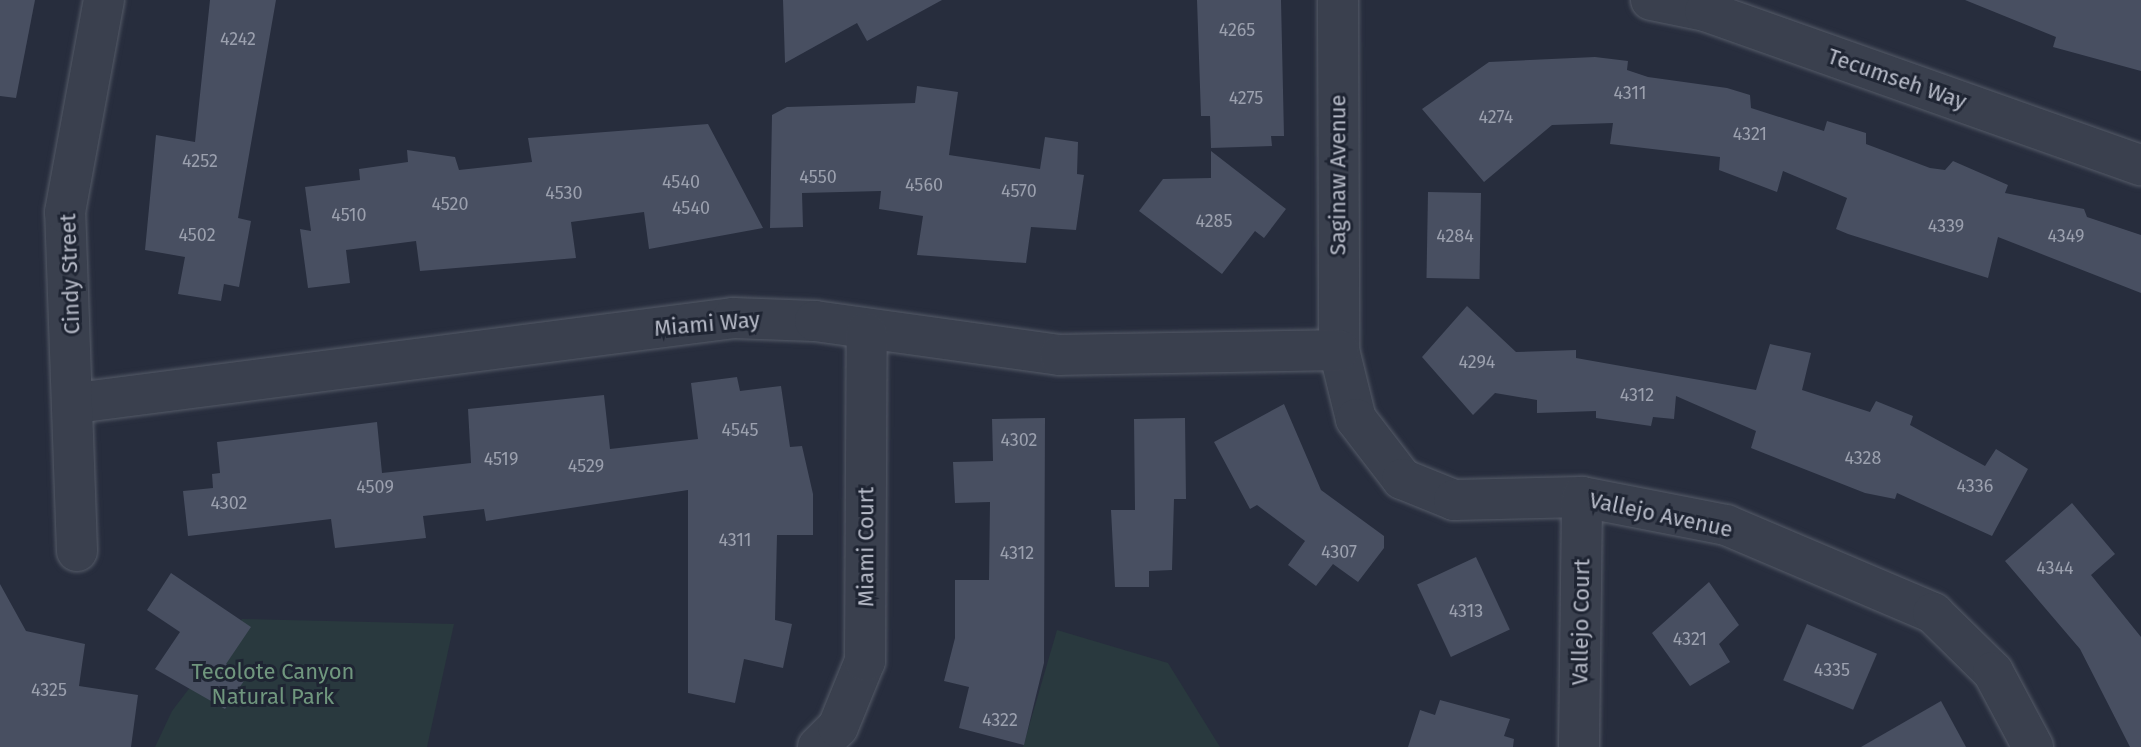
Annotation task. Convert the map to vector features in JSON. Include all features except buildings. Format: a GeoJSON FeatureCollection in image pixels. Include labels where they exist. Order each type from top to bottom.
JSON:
{"type":"FeatureCollection","features":[{"type":"Feature","properties":{"kind":"street","name":"Cindy Street"},"geometry":{"type":"LineString","coordinates":[[77,551],[76,403],[65,212],[104,0]]}},
{"type":"Feature","properties":{"kind":"street","name":"Saginaw Avenue"},"geometry":{"type":"LineString","coordinates":[[1338,0],[1339,350]]}},
{"type":"Feature","properties":{"kind":"street","name":"Tecumseh Way"},"geometry":{"type":"LineString","coordinates":[[1651,0],[1705,11],[2141,165]]}},
{"type":"Feature","properties":{"kind":"street","name":"Miami Way"},"geometry":{"type":"LineString","coordinates":[[76,403],[733,318],[815,321],[867,333],[1060,355],[1339,350]]}},
{"type":"Feature","properties":{"kind":"street","name":"Miami Court"},"geometry":{"type":"LineString","coordinates":[[818,747],[838,727],[865,661],[867,333]]}},
{"type":"Feature","properties":{"kind":"street","name":"Vallejo Avenue"},"geometry":{"type":"LineString","coordinates":[[1339,350],[1356,419],[1402,479],[1454,500],[1582,497],[1726,525],[1933,613],[1993,672],[2033,747]]}},
{"type":"Feature","properties":{"kind":"street","name":"Vallejo Court"},"geometry":{"type":"LineString","coordinates":[[1579,747],[1582,497]]}},
{"type":"Feature","properties":{"kind":"green space","name":"Tecolote Canyon Natural Park"},"geometry":{"type":"Polygon","coordinates":[[[242,619],[454,624],[427,747],[155,747],[172,711],[242,619]]]}},
{"type":"Feature","properties":{"kind":"green space"},"geometry":{"type":"Polygon","coordinates":[[[1057,630],[1168,663],[1220,747],[1023,747],[1057,630]]]}}]}
